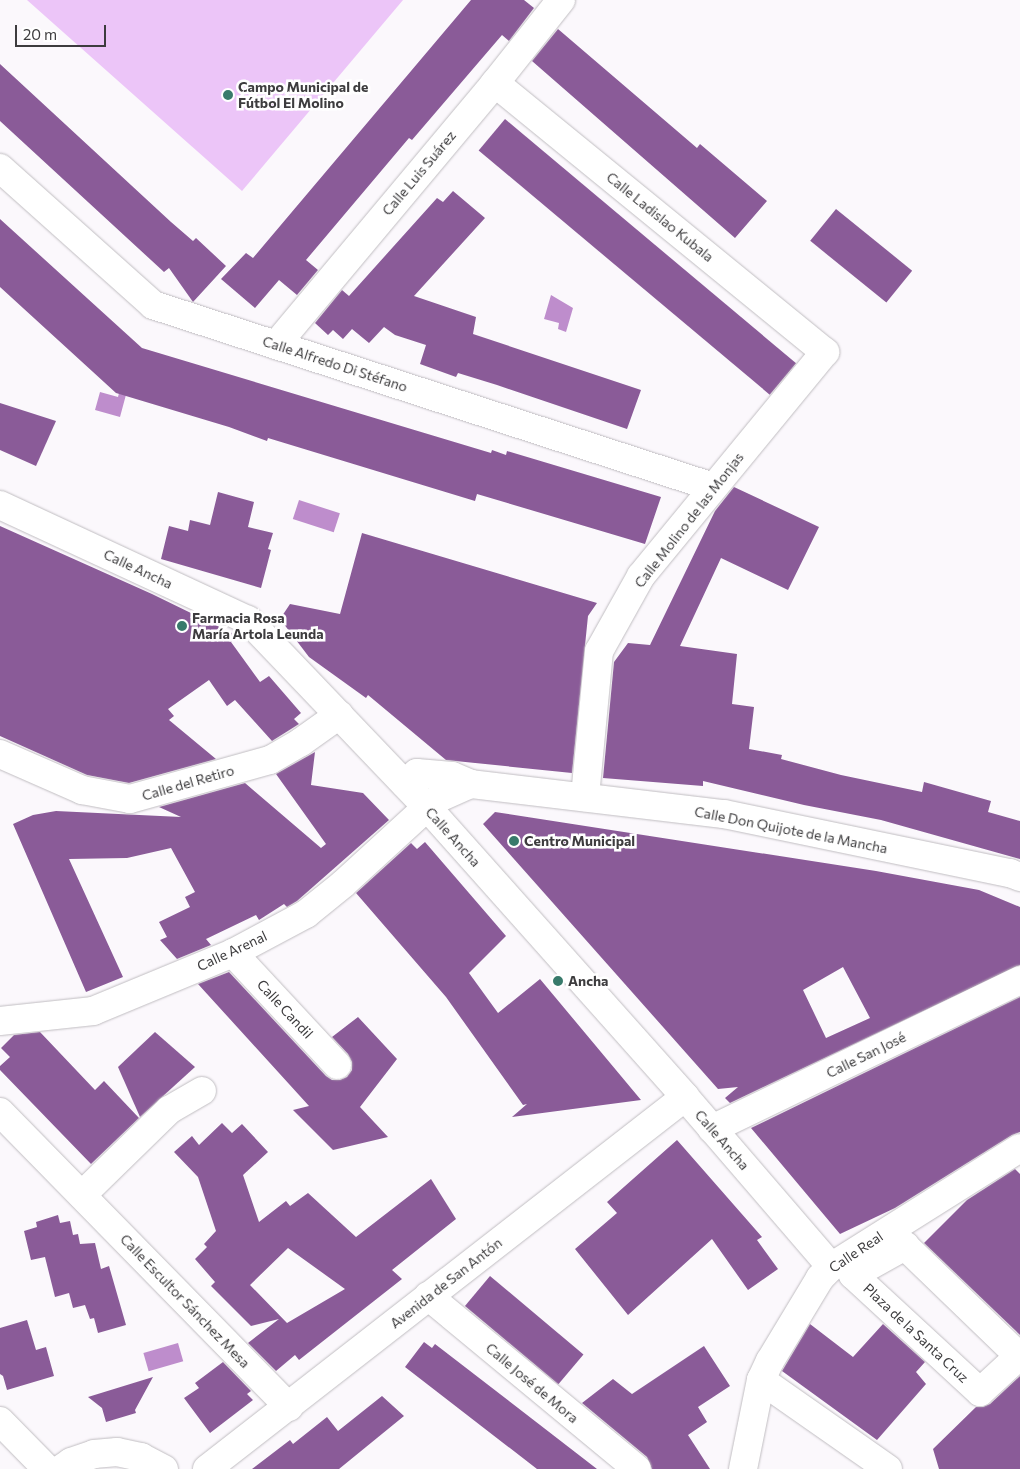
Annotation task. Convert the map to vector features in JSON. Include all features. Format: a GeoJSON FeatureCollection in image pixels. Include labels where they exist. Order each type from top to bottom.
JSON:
{"type":"FeatureCollection","features":[{"type":"Feature","properties":{"kind":"street","name":"Calle Luis Suárez"},"geometry":{"type":"LineString","coordinates":[[276,345],[495,83],[561,0]]}},
{"type":"Feature","properties":{"kind":"street","name":"Calle Ladislao Kubala"},"geometry":{"type":"LineString","coordinates":[[495,83],[826,352]]}},
{"type":"Feature","properties":{"kind":"street","name":"Calle Alfredo Di Stéfano"},"geometry":{"type":"LineString","coordinates":[[0,168],[153,305],[713,487]]}},
{"type":"Feature","properties":{"kind":"street","name":"Calle Molino de las Monjas"},"geometry":{"type":"LineString","coordinates":[[585,797],[599,651],[642,576],[713,487],[826,352]]}},
{"type":"Feature","properties":{"kind":"street","name":"Calle Ancha"},"geometry":{"type":"LineString","coordinates":[[0,504],[248,620],[427,807],[685,1097],[831,1267]]}},
{"type":"Feature","properties":{"kind":"street","name":"Calle del Retiro"},"geometry":{"type":"LineString","coordinates":[[0,754],[82,790],[130,799],[270,760],[301,742],[339,715]]}},
{"type":"Feature","properties":{"kind":"street","name":"Calle Don Quijote de la Mancha"},"geometry":{"type":"LineString","coordinates":[[405,784],[417,773],[452,776],[471,784],[724,814],[1010,873],[1020,877]]}},
{"type":"Feature","properties":{"kind":"street"},"geometry":{"type":"LineString","coordinates":[[427,807],[439,798],[471,784]]}},
{"type":"Feature","properties":{"kind":"street","name":"Calle Arenal"},"geometry":{"type":"LineString","coordinates":[[0,1021],[93,1011],[233,953],[306,914],[343,884],[427,807]]}},
{"type":"Feature","properties":{"kind":"street","name":"Calle Candil"},"geometry":{"type":"LineString","coordinates":[[233,953],[338,1065]]}},
{"type":"Feature","properties":{"kind":"street","name":"Calle San José"},"geometry":{"type":"LineString","coordinates":[[712,1129],[1020,980]]}},
{"type":"Feature","properties":{"kind":"street"},"geometry":{"type":"LineString","coordinates":[[82,1195],[169,1110],[202,1091]]}},
{"type":"Feature","properties":{"kind":"street","name":"Avenida de San Antón"},"geometry":{"type":"LineString","coordinates":[[207,1469],[685,1097]]}},
{"type":"Feature","properties":{"kind":"street","name":"Calle Escultor Sánchez Mesa"},"geometry":{"type":"LineString","coordinates":[[0,1112],[289,1407]]}},
{"type":"Feature","properties":{"kind":"street","name":"Calle Real"},"geometry":{"type":"LineString","coordinates":[[743,1469],[761,1380],[770,1361],[820,1278],[831,1267],[1020,1148]]}},
{"type":"Feature","properties":{"kind":"street","name":"Plaza de la Santa Cruz"},"geometry":{"type":"LineString","coordinates":[[905,1246],[1020,1355],[980,1392],[853,1275],[905,1246]]}},
{"type":"Feature","properties":{"kind":"street","name":"Calle José de Mora"},"geometry":{"type":"LineString","coordinates":[[428,1296],[637,1469]]}},
{"type":"Feature","properties":{"kind":"street"},"geometry":{"type":"LineString","coordinates":[[761,1380],[888,1469]]}},
{"type":"Feature","properties":{"kind":"street"},"geometry":{"type":"LineString","coordinates":[[0,1421],[47,1469]]}},
{"type":"Feature","properties":{"kind":"street"},"geometry":{"type":"LineString","coordinates":[[61,1469],[71,1462],[94,1454],[117,1452],[141,1457],[164,1469]]}},
{"type":"Feature","properties":{"kind":"shaded area","name":"Campo Municipal de Fútbol El Molino"},"geometry":{"type":"Polygon","coordinates":[[[27,0],[403,0],[242,191],[27,0]]]}},
{"type":"Feature","properties":{"kind":"shaded area"},"geometry":{"type":"Polygon","coordinates":[[[551,295],[573,308],[566,332],[558,329],[559,323],[544,319],[551,295]]]}},
{"type":"Feature","properties":{"kind":"shaded area"},"geometry":{"type":"Polygon","coordinates":[[[120,389],[127,391],[120,417],[95,410],[100,392],[118,397],[120,389]]]}},
{"type":"Feature","properties":{"kind":"shaded area"},"geometry":{"type":"Polygon","coordinates":[[[299,500],[340,513],[334,532],[293,519],[299,500]]]}},
{"type":"Feature","properties":{"kind":"shaded area"},"geometry":{"type":"Polygon","coordinates":[[[178,1343],[183,1361],[149,1371],[143,1353],[178,1343]]]}},
{"type":"Feature","properties":{"kind":"building"},"geometry":{"type":"Polygon","coordinates":[[[471,0],[524,0],[534,8],[509,41],[502,35],[412,140],[409,138],[306,260],[318,270],[297,295],[279,280],[255,308],[221,279],[246,253],[253,258],[471,0]]]}},
{"type":"Feature","properties":{"kind":"building"},"geometry":{"type":"Polygon","coordinates":[[[558,29],[697,148],[700,144],[767,201],[735,238],[532,61],[558,29]]]}},
{"type":"Feature","properties":{"kind":"building"},"geometry":{"type":"Polygon","coordinates":[[[0,64],[171,222],[193,241],[196,238],[226,266],[193,302],[169,268],[164,272],[0,121],[0,64]]]}},
{"type":"Feature","properties":{"kind":"building"},"geometry":{"type":"Polygon","coordinates":[[[505,119],[796,363],[770,395],[479,150],[505,119]]]}},
{"type":"Feature","properties":{"kind":"building"},"geometry":{"type":"Polygon","coordinates":[[[453,191],[485,218],[414,296],[476,317],[473,334],[641,390],[627,429],[497,385],[458,373],[456,377],[420,364],[426,345],[395,335],[384,327],[369,343],[352,329],[343,339],[333,330],[328,335],[315,323],[342,290],[349,296],[437,198],[443,202],[453,191]]]}},
{"type":"Feature","properties":{"kind":"building"},"geometry":{"type":"Polygon","coordinates":[[[836,209],[912,271],[886,303],[810,241],[836,209]]]}},
{"type":"Feature","properties":{"kind":"building"},"geometry":{"type":"Polygon","coordinates":[[[0,219],[142,348],[491,453],[492,450],[506,455],[507,451],[661,497],[645,544],[477,494],[475,501],[268,438],[267,441],[229,427],[116,393],[0,287],[0,219]]]}},
{"type":"Feature","properties":{"kind":"building"},"geometry":{"type":"Polygon","coordinates":[[[0,403],[56,421],[36,466],[0,450],[0,403]]]}},
{"type":"Feature","properties":{"kind":"building"},"geometry":{"type":"Polygon","coordinates":[[[734,487],[819,527],[788,590],[721,558],[680,646],[737,654],[732,704],[754,707],[749,749],[782,755],[781,759],[841,775],[922,792],[924,782],[991,801],[988,812],[1020,821],[1020,859],[881,820],[804,805],[703,781],[703,786],[603,778],[614,662],[628,643],[650,645],[715,511],[734,487]]]}},
{"type":"Feature","properties":{"kind":"building"},"geometry":{"type":"Polygon","coordinates":[[[218,492],[254,502],[248,527],[273,533],[268,549],[271,550],[261,588],[161,559],[169,526],[188,531],[190,520],[210,525],[218,492]]]}},
{"type":"Feature","properties":{"kind":"building"},"geometry":{"type":"Polygon","coordinates":[[[0,526],[152,594],[238,636],[231,642],[260,682],[269,676],[301,713],[294,719],[299,724],[272,741],[235,700],[227,706],[209,680],[168,709],[174,716],[169,720],[216,759],[129,783],[87,775],[0,736],[0,526]]]}},
{"type":"Feature","properties":{"kind":"building"},"geometry":{"type":"Polygon","coordinates":[[[362,533],[597,603],[588,616],[572,773],[446,760],[368,695],[366,698],[309,657],[280,619],[290,604],[340,614],[362,533]]]}},
{"type":"Feature","properties":{"kind":"building"},"geometry":{"type":"Polygon","coordinates":[[[315,752],[311,785],[363,793],[389,820],[297,901],[287,907],[284,904],[259,920],[256,915],[206,939],[211,945],[177,959],[160,940],[167,937],[159,922],[190,907],[185,897],[195,892],[171,848],[127,858],[69,859],[123,977],[86,992],[13,824],[33,815],[56,811],[181,817],[159,807],[245,783],[321,848],[326,844],[276,774],[315,752]]]}},
{"type":"Feature","properties":{"kind":"building"},"geometry":{"type":"Polygon","coordinates":[[[495,812],[876,871],[979,890],[1020,907],[1020,965],[730,1103],[725,1098],[738,1087],[718,1089],[483,824],[495,812]],[[843,967],[803,990],[826,1038],[870,1018],[843,967]]]}},
{"type":"Feature","properties":{"kind":"building"},"geometry":{"type":"Polygon","coordinates":[[[425,842],[506,936],[469,973],[498,1013],[540,979],[641,1100],[512,1117],[527,1104],[523,1105],[446,997],[356,893],[411,843],[417,849],[425,842]]]}},
{"type":"Feature","properties":{"kind":"building"},"geometry":{"type":"Polygon","coordinates":[[[229,972],[326,1076],[332,1080],[340,1080],[347,1077],[352,1070],[352,1062],[348,1054],[332,1037],[358,1017],[397,1059],[360,1107],[388,1137],[333,1150],[293,1110],[309,1106],[198,984],[229,972]]]}},
{"type":"Feature","properties":{"kind":"building"},"geometry":{"type":"Polygon","coordinates":[[[1020,997],[1020,1132],[1012,1135],[895,1208],[840,1234],[751,1128],[1020,997]]]}},
{"type":"Feature","properties":{"kind":"building"},"geometry":{"type":"Polygon","coordinates":[[[40,1032],[95,1090],[104,1081],[139,1118],[91,1164],[0,1070],[0,1066],[10,1057],[1,1048],[14,1035],[40,1032]]]}},
{"type":"Feature","properties":{"kind":"building"},"geometry":{"type":"Polygon","coordinates":[[[155,1032],[195,1067],[140,1117],[118,1067],[155,1032]]]}},
{"type":"Feature","properties":{"kind":"building"},"geometry":{"type":"Polygon","coordinates":[[[222,1123],[232,1133],[242,1124],[268,1152],[243,1175],[259,1222],[286,1201],[290,1206],[308,1193],[356,1237],[431,1179],[456,1219],[392,1270],[402,1279],[299,1360],[295,1355],[276,1371],[248,1343],[279,1319],[251,1326],[211,1286],[215,1282],[195,1259],[207,1247],[204,1244],[216,1231],[198,1177],[174,1152],[192,1136],[199,1145],[222,1123]],[[288,1248],[250,1285],[287,1323],[345,1289],[288,1248]]]}},
{"type":"Feature","properties":{"kind":"building"},"geometry":{"type":"Polygon","coordinates":[[[677,1140],[762,1237],[757,1240],[778,1269],[748,1290],[712,1239],[628,1315],[575,1249],[617,1213],[607,1202],[677,1140]]]}},
{"type":"Feature","properties":{"kind":"building"},"geometry":{"type":"Polygon","coordinates":[[[1015,1169],[1020,1174],[1020,1335],[924,1243],[967,1200],[1015,1169]]]}},
{"type":"Feature","properties":{"kind":"building"},"geometry":{"type":"Polygon","coordinates":[[[58,1215],[60,1223],[70,1221],[73,1235],[78,1234],[80,1244],[95,1243],[101,1269],[109,1266],[126,1325],[98,1333],[94,1318],[90,1319],[85,1305],[73,1308],[69,1293],[55,1297],[45,1257],[31,1260],[24,1231],[37,1227],[36,1222],[58,1215]]]}},
{"type":"Feature","properties":{"kind":"building"},"geometry":{"type":"Polygon","coordinates":[[[490,1276],[583,1354],[558,1384],[465,1306],[490,1276]]]}},
{"type":"Feature","properties":{"kind":"building"},"geometry":{"type":"Polygon","coordinates":[[[27,1320],[36,1350],[46,1347],[54,1376],[7,1390],[3,1376],[0,1374],[0,1328],[27,1320]]]}},
{"type":"Feature","properties":{"kind":"building"},"geometry":{"type":"Polygon","coordinates":[[[810,1324],[853,1357],[883,1324],[925,1362],[916,1372],[926,1384],[877,1440],[782,1371],[810,1324]]]}},
{"type":"Feature","properties":{"kind":"building"},"geometry":{"type":"Polygon","coordinates":[[[424,1342],[432,1348],[435,1344],[597,1469],[537,1469],[405,1367],[424,1342]]]}},
{"type":"Feature","properties":{"kind":"building"},"geometry":{"type":"Polygon","coordinates":[[[704,1346],[730,1386],[698,1407],[707,1422],[688,1435],[710,1469],[652,1469],[647,1457],[582,1403],[613,1379],[632,1394],[704,1346]]]}},
{"type":"Feature","properties":{"kind":"building"},"geometry":{"type":"Polygon","coordinates":[[[223,1362],[251,1391],[247,1394],[253,1400],[210,1433],[184,1398],[199,1388],[195,1383],[223,1362]]]}},
{"type":"Feature","properties":{"kind":"building"},"geometry":{"type":"Polygon","coordinates":[[[1020,1376],[1020,1469],[939,1469],[933,1449],[976,1407],[990,1404],[1020,1376]]]}},
{"type":"Feature","properties":{"kind":"building"},"geometry":{"type":"Polygon","coordinates":[[[153,1377],[135,1410],[136,1413],[106,1422],[102,1408],[88,1397],[153,1377]]]}},
{"type":"Feature","properties":{"kind":"building"},"geometry":{"type":"Polygon","coordinates":[[[382,1396],[404,1416],[339,1469],[252,1469],[290,1440],[293,1444],[327,1417],[338,1431],[382,1396]]]}},
{"type":"Feature","properties":{"kind":"place","name":"Campo Municipal de Fútbol El Molino"},"geometry":{"type":"Point","coordinates":[228,95]}},
{"type":"Feature","properties":{"kind":"place","name":"Farmacia Rosa María Artola Leunda"},"geometry":{"type":"Point","coordinates":[182,626]}},
{"type":"Feature","properties":{"kind":"place","name":"Centro Municipal"},"geometry":{"type":"Point","coordinates":[514,841]}},
{"type":"Feature","properties":{"kind":"place","name":"Ancha"},"geometry":{"type":"Point","coordinates":[558,981]}}]}
